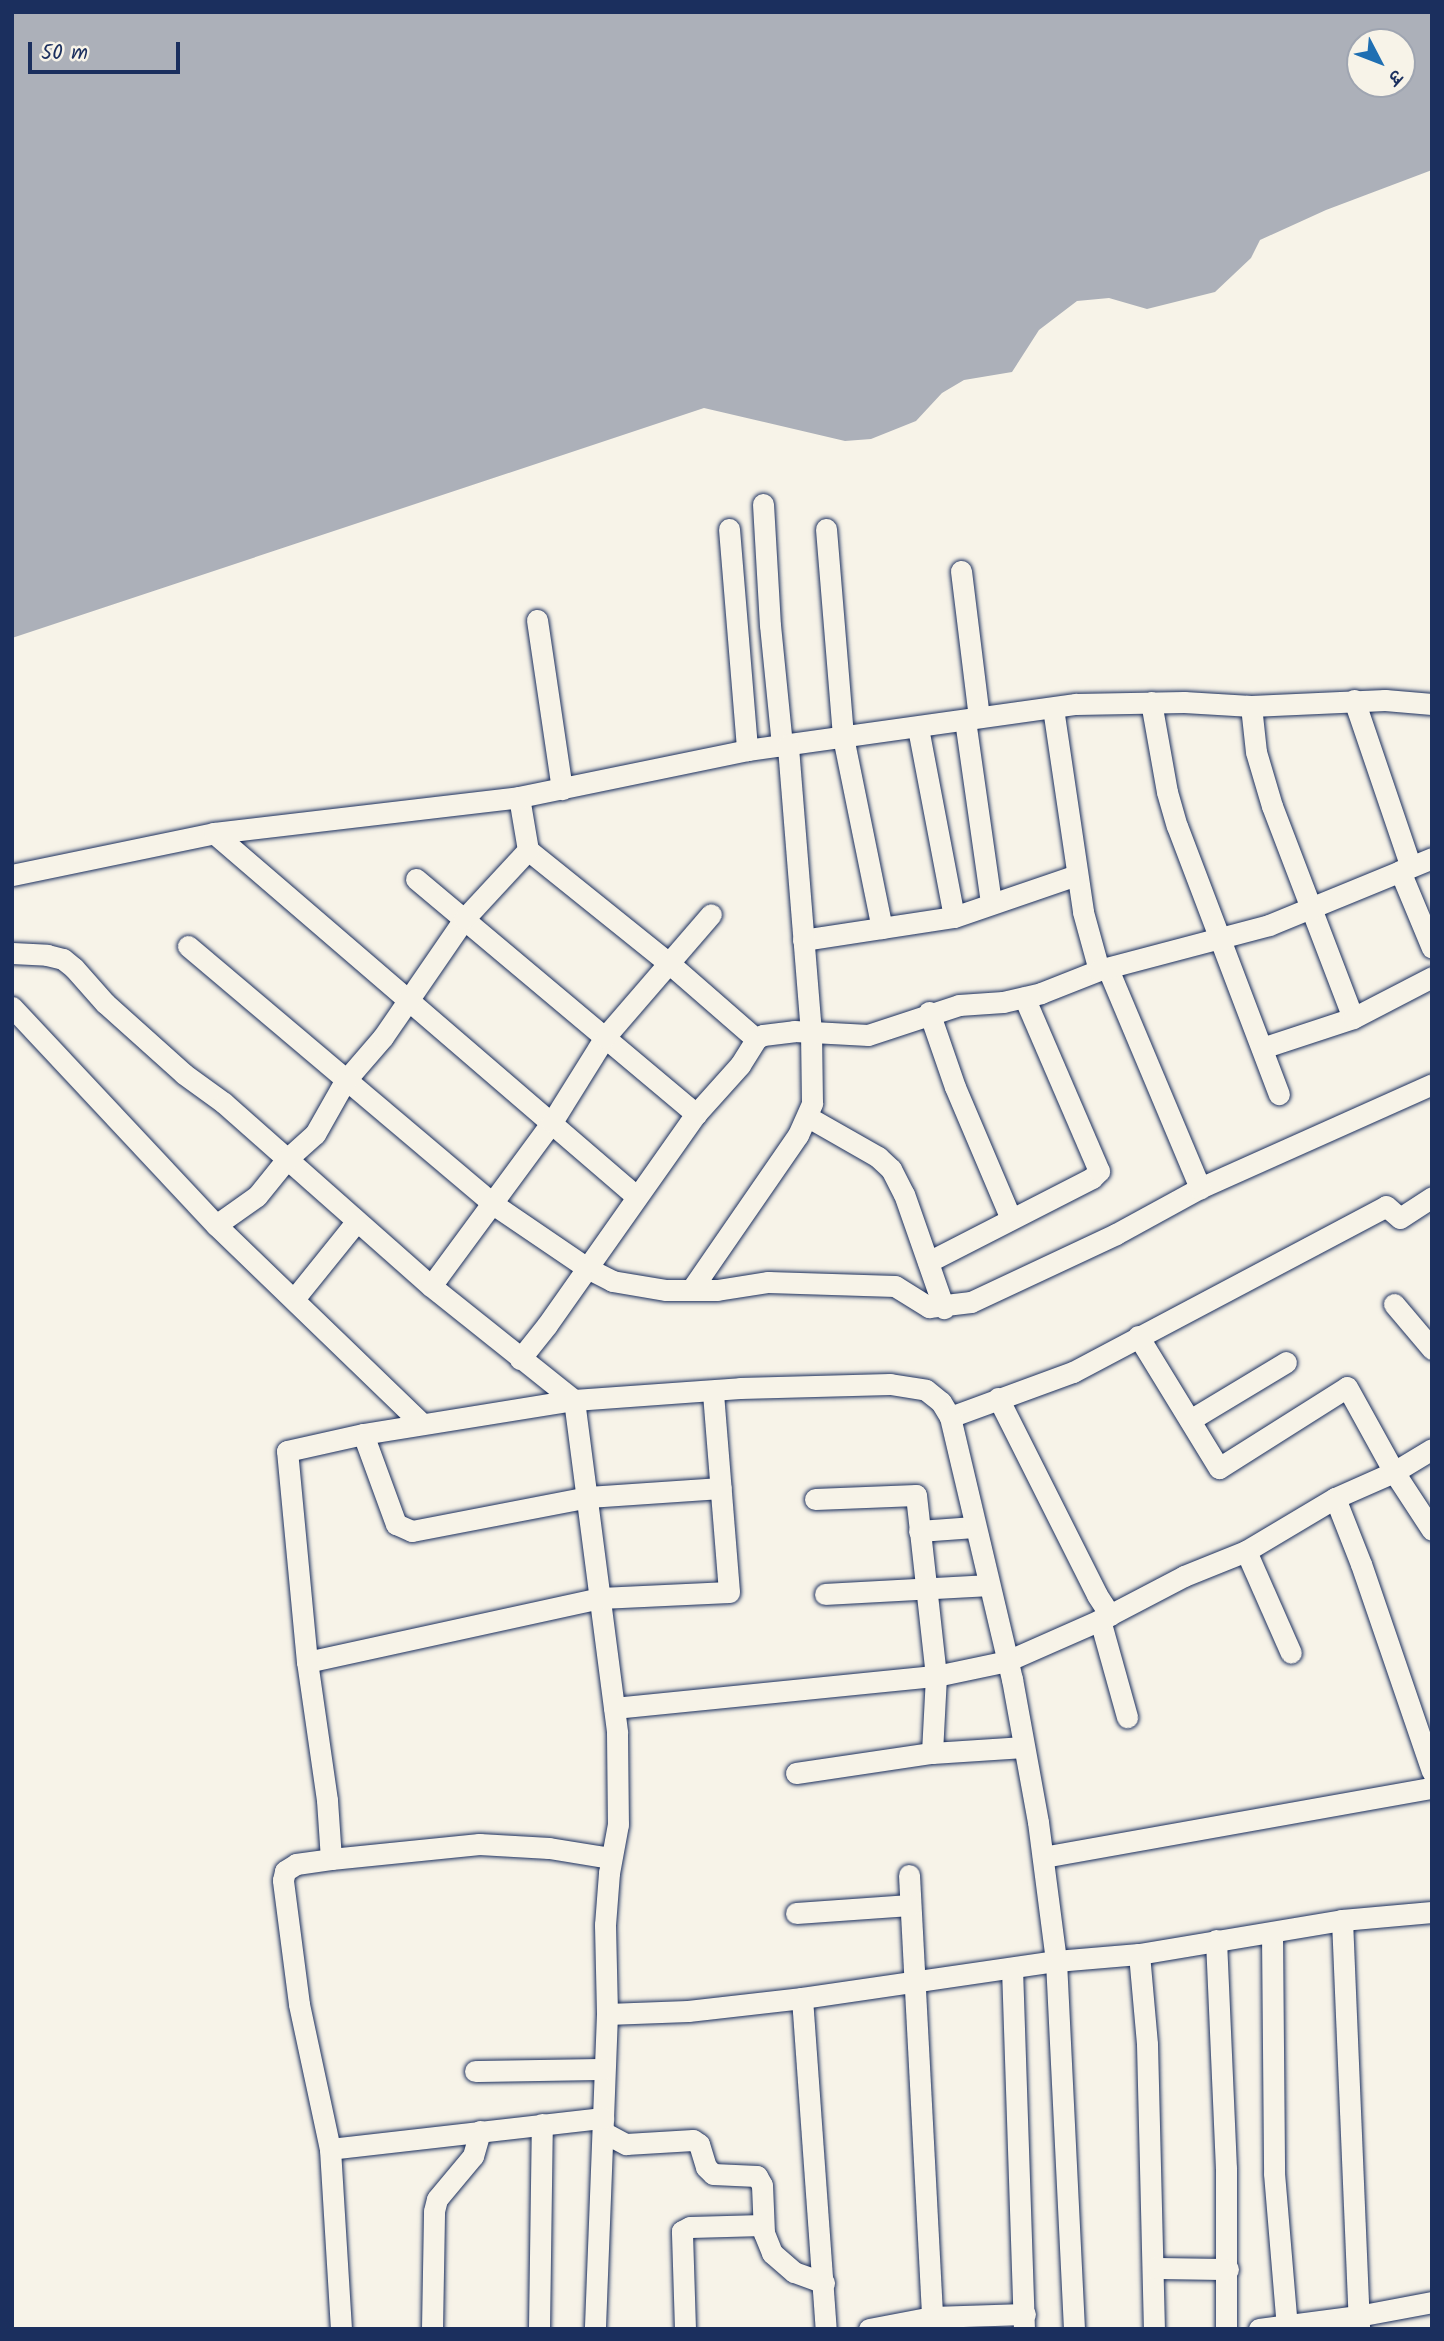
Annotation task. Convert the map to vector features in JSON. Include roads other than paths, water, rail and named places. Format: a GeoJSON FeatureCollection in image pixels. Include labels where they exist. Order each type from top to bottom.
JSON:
{"type":"FeatureCollection","features":[{"type":"Feature","properties":{"kind":"street"},"geometry":{"type":"LineString","coordinates":[[691,1290],[808,1117],[813,1084],[803,940],[763,503]]}},
{"type":"Feature","properties":{"kind":"street"},"geometry":{"type":"LineString","coordinates":[[729,529],[747,750]]}},
{"type":"Feature","properties":{"kind":"street"},"geometry":{"type":"LineString","coordinates":[[826,529],[843,737],[882,928]]}},
{"type":"Feature","properties":{"kind":"street"},"geometry":{"type":"LineString","coordinates":[[961,571],[972,718],[991,903]]}},
{"type":"Feature","properties":{"kind":"street"},"geometry":{"type":"LineString","coordinates":[[537,620],[562,789]]}},
{"type":"Feature","properties":{"kind":"street"},"geometry":{"type":"LineString","coordinates":[[12,875],[214,833],[519,797],[747,750],[1053,708],[1151,702],[1251,706],[1354,700],[1432,704]]}},
{"type":"Feature","properties":{"kind":"street"},"geometry":{"type":"LineString","coordinates":[[1354,700],[1432,948]]}},
{"type":"Feature","properties":{"kind":"street"},"geometry":{"type":"LineString","coordinates":[[1151,702],[1167,792],[1279,1094]]}},
{"type":"Feature","properties":{"kind":"street"},"geometry":{"type":"LineString","coordinates":[[1251,706],[1256,752],[1269,795],[1353,1018]]}},
{"type":"Feature","properties":{"kind":"street"},"geometry":{"type":"LineString","coordinates":[[1053,708],[1077,875],[1103,969],[1200,1188]]}},
{"type":"Feature","properties":{"kind":"street"},"geometry":{"type":"LineString","coordinates":[[918,728],[954,916]]}},
{"type":"Feature","properties":{"kind":"street"},"geometry":{"type":"LineString","coordinates":[[519,797],[528,850],[670,964],[756,1039]]}},
{"type":"Feature","properties":{"kind":"street"},"geometry":{"type":"LineString","coordinates":[[214,833],[636,1196]]}},
{"type":"Feature","properties":{"kind":"street"},"geometry":{"type":"LineString","coordinates":[[216,1225],[257,1196],[287,1159],[315,1134],[345,1081],[383,1037],[464,919],[528,850]]}},
{"type":"Feature","properties":{"kind":"street"},"geometry":{"type":"LineString","coordinates":[[520,1359],[696,1114],[740,1065],[756,1039],[772,1032],[868,1035],[929,1012],[959,1004],[1041,993],[1103,969],[1269,925],[1432,858]]}},
{"type":"Feature","properties":{"kind":"street"},"geometry":{"type":"LineString","coordinates":[[803,940],[954,916],[1077,875]]}},
{"type":"Feature","properties":{"kind":"street"},"geometry":{"type":"LineString","coordinates":[[416,879],[696,1114]]}},
{"type":"Feature","properties":{"kind":"street"},"geometry":{"type":"LineString","coordinates":[[431,1286],[552,1122],[605,1037],[711,914]]}},
{"type":"Feature","properties":{"kind":"street"},"geometry":{"type":"LineString","coordinates":[[188,946],[493,1204],[612,1282],[666,1290],[768,1282],[895,1286],[929,1307],[944,1308],[971,1302],[1023,1279],[1200,1188],[1432,1084]]}},
{"type":"Feature","properties":{"kind":"street"},"geometry":{"type":"LineString","coordinates":[[12,953],[47,955],[62,959],[74,968],[105,1003],[431,1286],[575,1401],[614,1708],[618,1824],[611,1857],[605,1925],[607,2014],[595,2329]]}},
{"type":"Feature","properties":{"kind":"street"},"geometry":{"type":"LineString","coordinates":[[1262,1048],[1353,1018],[1432,977]]}},
{"type":"Feature","properties":{"kind":"street"},"geometry":{"type":"LineString","coordinates":[[928,1262],[1092,1178],[1099,1171],[1024,997]]}},
{"type":"Feature","properties":{"kind":"street"},"geometry":{"type":"LineString","coordinates":[[12,1007],[216,1225],[422,1424]]}},
{"type":"Feature","properties":{"kind":"street"},"geometry":{"type":"LineString","coordinates":[[929,1012],[955,1087],[1011,1219]]}},
{"type":"Feature","properties":{"kind":"street"},"geometry":{"type":"LineString","coordinates":[[808,1117],[878,1157],[899,1180],[944,1308]]}},
{"type":"Feature","properties":{"kind":"street"},"geometry":{"type":"LineString","coordinates":[[950,1417],[1073,1372],[1386,1206],[1400,1218],[1430,1201]]}},
{"type":"Feature","properties":{"kind":"street"},"geometry":{"type":"LineString","coordinates":[[294,1299],[357,1221]]}},
{"type":"Feature","properties":{"kind":"street"},"geometry":{"type":"LineString","coordinates":[[1394,1304],[1432,1349]]}},
{"type":"Feature","properties":{"kind":"street"},"geometry":{"type":"LineString","coordinates":[[1138,1336],[1219,1468],[1347,1387],[1394,1472],[1432,1530]]}},
{"type":"Feature","properties":{"kind":"street"},"geometry":{"type":"LineString","coordinates":[[1190,1420],[1286,1362]]}},
{"type":"Feature","properties":{"kind":"street"},"geometry":{"type":"LineString","coordinates":[[331,1858],[327,1800],[307,1662],[287,1451],[363,1434],[575,1401],[740,1388],[912,1385],[926,1390],[941,1402],[950,1417],[1007,1661],[1043,1857],[1056,1961],[1074,2329]]}},
{"type":"Feature","properties":{"kind":"street"},"geometry":{"type":"LineString","coordinates":[[307,1662],[600,1598],[729,1592],[713,1392]]}},
{"type":"Feature","properties":{"kind":"street"},"geometry":{"type":"LineString","coordinates":[[998,1398],[1097,1595],[1105,1617],[1127,1717]]}},
{"type":"Feature","properties":{"kind":"street"},"geometry":{"type":"LineString","coordinates":[[363,1434],[396,1524],[412,1531],[588,1497],[721,1488]]}},
{"type":"Feature","properties":{"kind":"street"},"geometry":{"type":"LineString","coordinates":[[614,1708],[936,1675],[1007,1661],[1105,1617],[1184,1576],[1246,1551],[1335,1498],[1394,1472],[1432,1449]]}},
{"type":"Feature","properties":{"kind":"street"},"geometry":{"type":"LineString","coordinates":[[816,1499],[916,1495],[936,1675],[932,1753]]}},
{"type":"Feature","properties":{"kind":"street"},"geometry":{"type":"LineString","coordinates":[[1335,1498],[1361,1564],[1432,1770]]}},
{"type":"Feature","properties":{"kind":"street"},"geometry":{"type":"LineString","coordinates":[[919,1531],[974,1527]]}},
{"type":"Feature","properties":{"kind":"street"},"geometry":{"type":"LineString","coordinates":[[1246,1551],[1291,1653]]}},
{"type":"Feature","properties":{"kind":"street"},"geometry":{"type":"LineString","coordinates":[[825,1594],[989,1585]]}},
{"type":"Feature","properties":{"kind":"street"},"geometry":{"type":"LineString","coordinates":[[796,1773],[932,1753],[1024,1747]]}},
{"type":"Feature","properties":{"kind":"street"},"geometry":{"type":"LineString","coordinates":[[1043,1857],[1432,1788]]}},
{"type":"Feature","properties":{"kind":"street"},"geometry":{"type":"LineString","coordinates":[[341,2329],[330,2148],[299,2004],[283,1880],[290,1866],[331,1858],[479,1844],[550,1847],[611,1857]]}},
{"type":"Feature","properties":{"kind":"street"},"geometry":{"type":"LineString","coordinates":[[909,1875],[932,2323]]}},
{"type":"Feature","properties":{"kind":"street"},"geometry":{"type":"LineString","coordinates":[[796,1913],[910,1905]]}},
{"type":"Feature","properties":{"kind":"street"},"geometry":{"type":"LineString","coordinates":[[607,2014],[688,2011],[802,1998],[1056,1961],[1139,1954],[1342,1920],[1432,1912]]}},
{"type":"Feature","properties":{"kind":"street"},"geometry":{"type":"LineString","coordinates":[[1342,1920],[1359,2322]]}},
{"type":"Feature","properties":{"kind":"street"},"geometry":{"type":"LineString","coordinates":[[1272,1933],[1274,2173],[1287,2327]]}},
{"type":"Feature","properties":{"kind":"street"},"geometry":{"type":"LineString","coordinates":[[1216,1940],[1228,2269],[1226,2329]]}},
{"type":"Feature","properties":{"kind":"street"},"geometry":{"type":"LineString","coordinates":[[1139,1954],[1147,2044],[1154,2329]]}},
{"type":"Feature","properties":{"kind":"street"},"geometry":{"type":"LineString","coordinates":[[869,2329],[932,2323],[1025,2322],[1012,1968]]}},
{"type":"Feature","properties":{"kind":"street"},"geometry":{"type":"LineString","coordinates":[[802,1998],[826,2329]]}},
{"type":"Feature","properties":{"kind":"street"},"geometry":{"type":"LineString","coordinates":[[475,2071],[603,2069]]}},
{"type":"Feature","properties":{"kind":"street"},"geometry":{"type":"LineString","coordinates":[[330,2148],[542,2124],[603,2125],[626,2144],[693,2140],[699,2144],[706,2167],[713,2174],[757,2176],[762,2185],[763,2225],[767,2243],[778,2261],[794,2272],[824,2283]]}},
{"type":"Feature","properties":{"kind":"street"},"geometry":{"type":"LineString","coordinates":[[539,2329],[542,2124]]}},
{"type":"Feature","properties":{"kind":"street"},"geometry":{"type":"LineString","coordinates":[[432,2329],[434,2211],[437,2199],[473,2156],[480,2131]]}},
{"type":"Feature","properties":{"kind":"street"},"geometry":{"type":"LineString","coordinates":[[685,2329],[682,2231],[690,2227],[763,2225]]}},
{"type":"Feature","properties":{"kind":"street"},"geometry":{"type":"LineString","coordinates":[[1153,2268],[1228,2269]]}},
{"type":"Feature","properties":{"kind":"street"},"geometry":{"type":"LineString","coordinates":[[1259,2329],[1359,2322],[1432,2302]]}}]}
